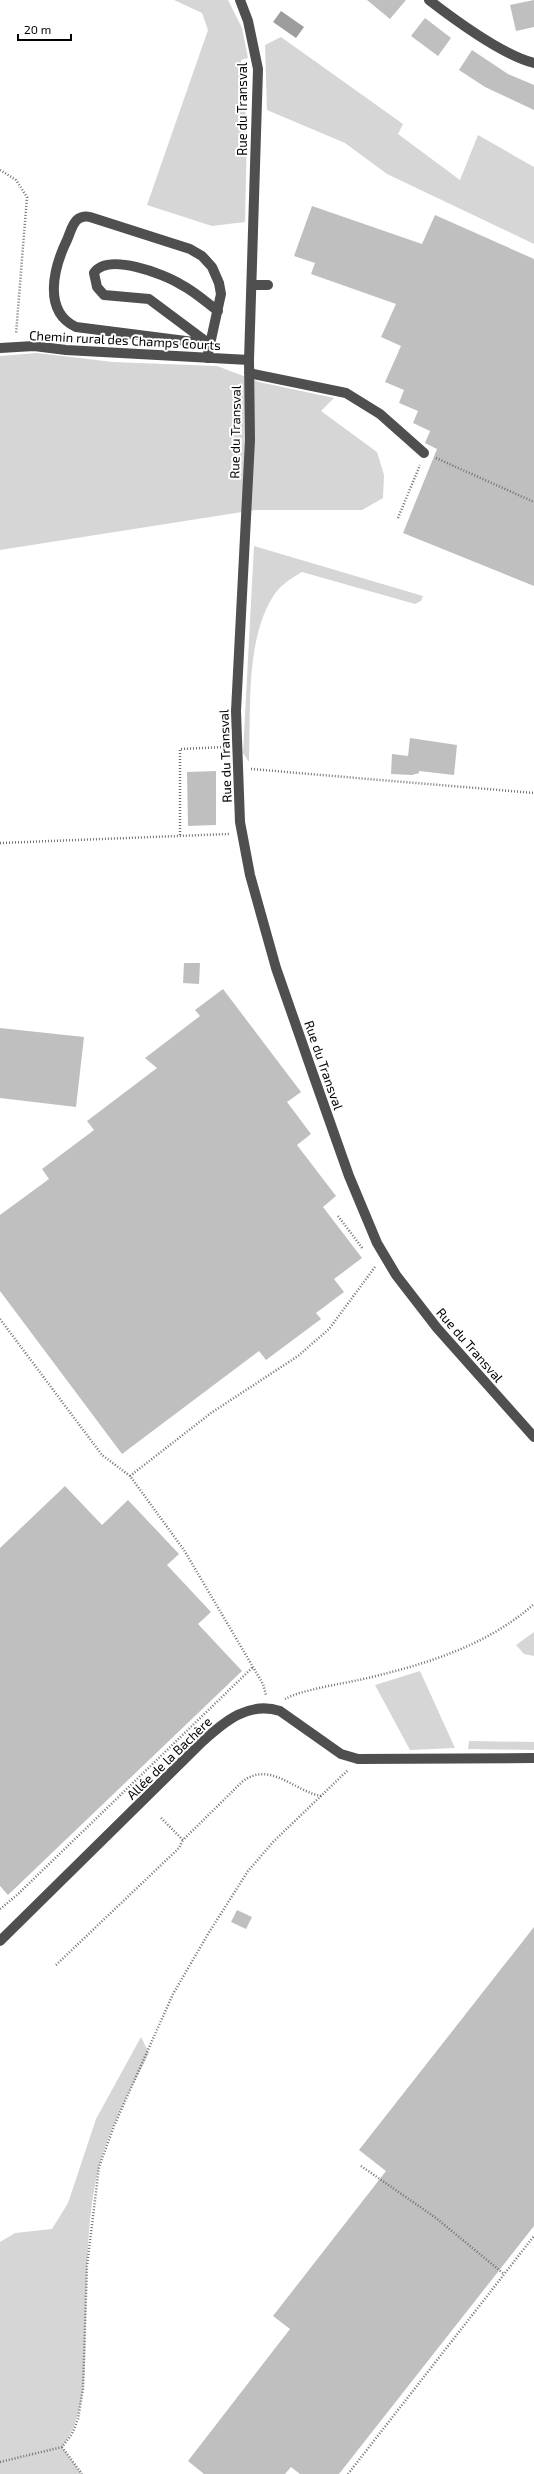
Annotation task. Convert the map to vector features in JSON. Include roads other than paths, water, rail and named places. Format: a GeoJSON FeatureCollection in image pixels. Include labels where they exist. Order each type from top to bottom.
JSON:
{"type":"FeatureCollection","features":[{"type":"Feature","properties":{"kind":"street","name":"Rue du Transval"},"geometry":{"type":"LineString","coordinates":[[240,0],[248,21],[258,69],[249,360],[250,440],[236,711],[240,822],[245,853],[267,937],[350,1176],[385,1256],[396,1275],[437,1328],[534,1437]]}},
{"type":"Feature","properties":{"kind":"street"},"geometry":{"type":"LineString","coordinates":[[429,0],[448,15],[508,52],[534,63]]}},
{"type":"Feature","properties":{"kind":"street"},"geometry":{"type":"LineString","coordinates":[[207,358],[221,294],[220,283],[212,267],[202,256],[190,249],[90,217],[81,217],[77,220],[56,265],[55,306],[62,317],[69,323],[76,326],[209,344]]}},
{"type":"Feature","properties":{"kind":"street"},"geometry":{"type":"LineString","coordinates":[[209,344],[149,299],[104,295],[97,287],[94,273],[100,266],[109,264],[147,270],[180,284],[218,311]]}},
{"type":"Feature","properties":{"kind":"street"},"geometry":{"type":"LineString","coordinates":[[252,285],[268,285]]}},
{"type":"Feature","properties":{"kind":"street","name":"Chemin rural des Champs Courts"},"geometry":{"type":"LineString","coordinates":[[0,348],[34,346],[249,360]]}},
{"type":"Feature","properties":{"kind":"street"},"geometry":{"type":"LineString","coordinates":[[249,373],[346,393],[380,414],[424,453]]}},
{"type":"Feature","properties":{"kind":"street","name":"Allée de la Bachère"},"geometry":{"type":"LineString","coordinates":[[0,1942],[217,1728],[242,1713],[270,1708],[292,1717],[341,1754],[358,1759],[534,1758]]}}]}
